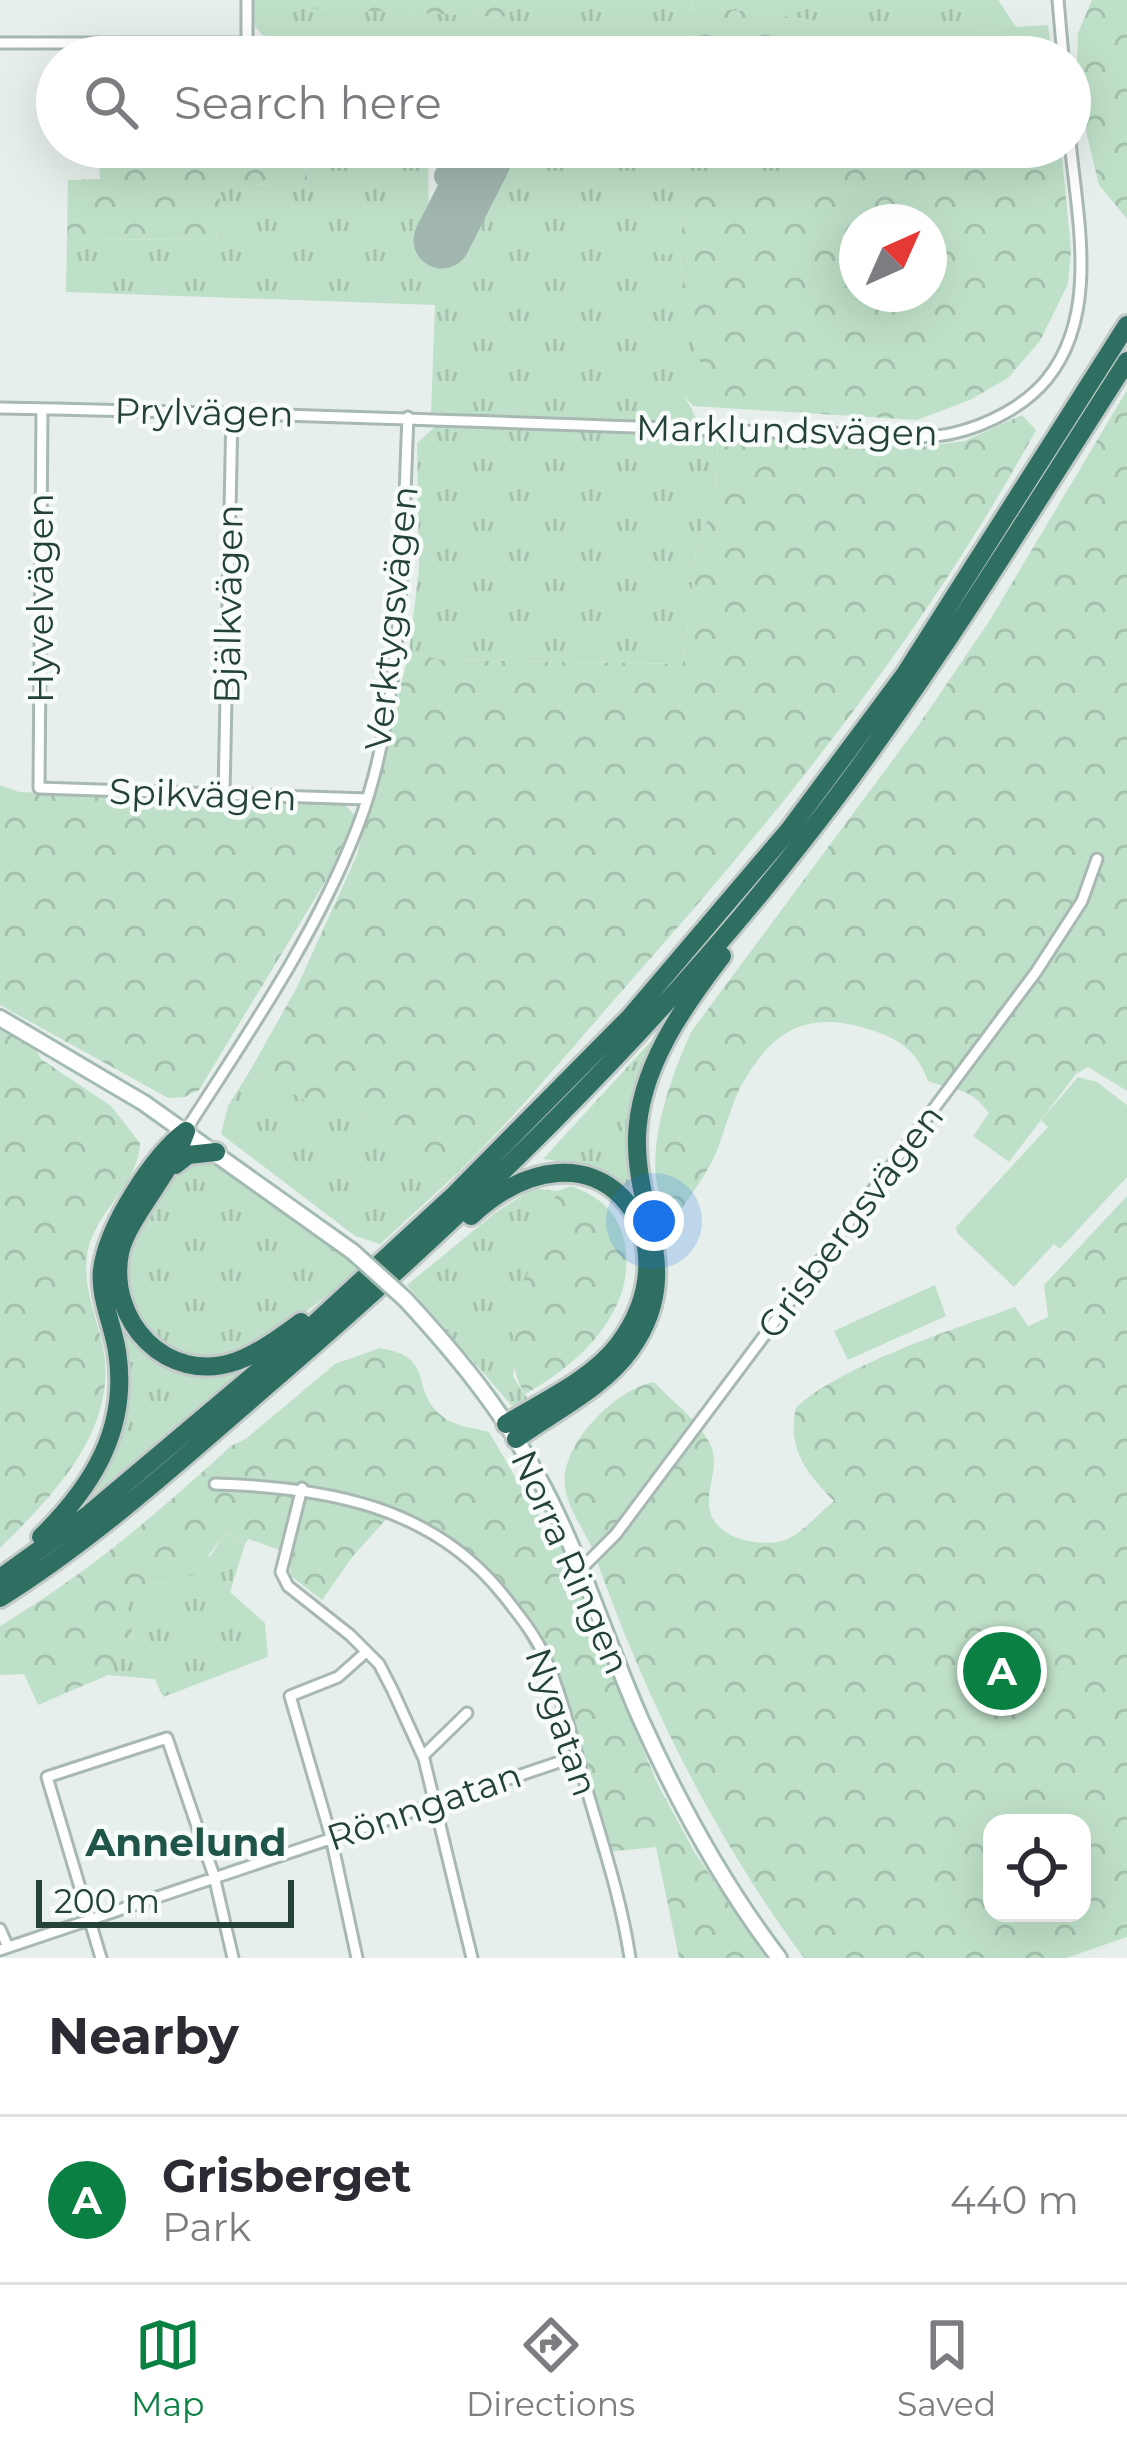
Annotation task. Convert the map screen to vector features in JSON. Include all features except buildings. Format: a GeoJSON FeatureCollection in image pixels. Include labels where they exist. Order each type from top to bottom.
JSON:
{"type":"FeatureCollection","features":[{"type":"Feature","properties":{"kind":"highway"},"geometry":{"type":"LineString","coordinates":[[0,1574],[89,1514],[355,1287],[454,1195],[630,1017],[789,830],[917,656],[1127,325]]}},
{"type":"Feature","properties":{"kind":"highway"},"geometry":{"type":"LineString","coordinates":[[0,1598],[145,1490],[410,1262],[609,1064],[766,886],[948,644],[1127,361]]}},
{"type":"Feature","properties":{"kind":"highway"},"geometry":{"type":"LineString","coordinates":[[511,1432],[598,1382],[628,1353],[647,1322],[657,1288],[658,1249],[639,1173],[637,1133],[646,1083],[670,1030],[736,938],[766,886]]}},
{"type":"Feature","properties":{"kind":"highway"},"geometry":{"type":"LineString","coordinates":[[186,1131],[120,1249],[117,1294],[133,1327],[159,1352],[192,1365],[236,1362],[355,1287]]}},
{"type":"Feature","properties":{"kind":"highway"},"geometry":{"type":"LineString","coordinates":[[0,1574],[58,1520],[98,1470],[118,1414],[121,1384],[101,1271],[113,1231],[167,1145],[186,1131]]}},
{"type":"Feature","properties":{"kind":"highway"},"geometry":{"type":"LineString","coordinates":[[170,1166],[188,1155],[216,1152]]}},
{"type":"Feature","properties":{"kind":"highway"},"geometry":{"type":"LineString","coordinates":[[410,1262],[526,1179],[567,1170],[596,1177],[627,1201],[640,1230],[646,1270],[627,1331],[593,1370],[511,1432]]}},
{"type":"Feature","properties":{"kind":"main road","name":"Norra Ringen"},"geometry":{"type":"LineString","coordinates":[[0,1018],[186,1131],[353,1252],[405,1299],[463,1365],[537,1474],[678,1798],[720,1874],[779,1958]]}},
{"type":"Feature","properties":{"kind":"street"},"geometry":{"type":"LineString","coordinates":[[247,0],[247,36]]}},
{"type":"Feature","properties":{"kind":"street"},"geometry":{"type":"LineString","coordinates":[[1058,0],[1061,36]]}},
{"type":"Feature","properties":{"kind":"street"},"geometry":{"type":"LineString","coordinates":[[0,43],[36,43]]}},
{"type":"Feature","properties":{"kind":"street","name":"Marklundsvägen"},"geometry":{"type":"LineString","coordinates":[[408,418],[915,436],[951,434],[988,422],[1046,380],[1078,316],[1080,274],[1072,168]]}},
{"type":"Feature","properties":{"kind":"street","name":"Prylvägen"},"geometry":{"type":"LineString","coordinates":[[0,408],[408,418]]}},
{"type":"Feature","properties":{"kind":"street","name":"Hyvelvägen"},"geometry":{"type":"LineString","coordinates":[[39,788],[42,409]]}},
{"type":"Feature","properties":{"kind":"street","name":"Bjälkvägen"},"geometry":{"type":"LineString","coordinates":[[224,794],[232,413]]}},
{"type":"Feature","properties":{"kind":"street","name":"Verktygsvägen"},"geometry":{"type":"LineString","coordinates":[[186,1131],[320,912],[367,799],[390,694],[408,418]]}},
{"type":"Feature","properties":{"kind":"street","name":"Spikvägen"},"geometry":{"type":"LineString","coordinates":[[39,788],[367,799]]}},
{"type":"Feature","properties":{"kind":"street","name":"Grisbergsvägen"},"geometry":{"type":"LineString","coordinates":[[581,1569],[616,1534],[1036,972],[1082,901],[1097,859]]}},
{"type":"Feature","properties":{"kind":"street","name":"Nygatan"},"geometry":{"type":"LineString","coordinates":[[215,1484],[302,1488],[356,1499],[406,1517],[451,1544],[486,1574],[544,1654],[622,1913],[630,1958]]}},
{"type":"Feature","properties":{"kind":"street"},"geometry":{"type":"LineString","coordinates":[[302,1488],[281,1572],[288,1586],[379,1664],[423,1756],[472,1958]]}},
{"type":"Feature","properties":{"kind":"street"},"geometry":{"type":"LineString","coordinates":[[357,1958],[331,1837],[290,1696],[338,1677],[365,1653]]}},
{"type":"Feature","properties":{"kind":"street"},"geometry":{"type":"LineString","coordinates":[[423,1756],[467,1713]]}},
{"type":"Feature","properties":{"kind":"street"},"geometry":{"type":"LineString","coordinates":[[101,1958],[46,1777],[166,1738],[214,1876],[233,1958]]}},
{"type":"Feature","properties":{"kind":"street","name":"Rönngatan"},"geometry":{"type":"LineString","coordinates":[[4,1948],[577,1756]]}},
{"type":"Feature","properties":{"kind":"street"},"geometry":{"type":"LineString","coordinates":[[0,1929],[4,1948]]}},
{"type":"Feature","properties":{"kind":"green space"},"geometry":{"type":"Polygon","coordinates":[[[254,0],[510,0],[510,17],[260,6],[253,5],[254,0]]]}},
{"type":"Feature","properties":{"kind":"green space"},"geometry":{"type":"Polygon","coordinates":[[[510,0],[692,0],[689,36],[268,36],[255,26],[253,5],[509,17],[510,0]]]}},
{"type":"Feature","properties":{"kind":"green space"},"geometry":{"type":"Polygon","coordinates":[[[692,0],[709,0],[710,7],[814,20],[815,36],[689,36],[692,0]]]}},
{"type":"Feature","properties":{"kind":"green space"},"geometry":{"type":"Polygon","coordinates":[[[709,0],[998,0],[1016,27],[1016,36],[815,36],[814,20],[709,7],[709,0]]]}},
{"type":"Feature","properties":{"kind":"green space"},"geometry":{"type":"Polygon","coordinates":[[[1092,0],[1127,0],[1127,219],[1099,185],[1091,152],[1091,36],[1078,33],[1092,0]]]}},
{"type":"Feature","properties":{"kind":"green space"},"geometry":{"type":"Polygon","coordinates":[[[1048,25],[1049,36],[1016,36],[1016,27],[1048,25]]]}},
{"type":"Feature","properties":{"kind":"green space"},"geometry":{"type":"Polygon","coordinates":[[[100,168],[306,168],[307,183],[221,186],[216,240],[67,239],[68,180],[100,179],[100,168]]]}},
{"type":"Feature","properties":{"kind":"green space"},"geometry":{"type":"Polygon","coordinates":[[[306,168],[428,168],[429,247],[457,247],[495,168],[834,168],[834,180],[684,187],[682,235],[660,253],[680,253],[680,295],[704,371],[685,397],[699,424],[431,413],[435,305],[66,292],[67,239],[216,240],[220,186],[307,183],[306,168]]]}},
{"type":"Feature","properties":{"kind":"green space"},"geometry":{"type":"Polygon","coordinates":[[[833,168],[1063,168],[1071,250],[1068,284],[1040,341],[1008,378],[970,400],[917,420],[693,406],[685,397],[703,370],[679,295],[683,284],[680,254],[660,254],[660,248],[682,234],[683,186],[833,180],[833,168]]]}},
{"type":"Feature","properties":{"kind":"green space"},"geometry":{"type":"Polygon","coordinates":[[[1127,390],[1127,1091],[1088,1067],[1076,1074],[1009,1162],[973,1136],[989,1113],[982,1105],[962,1091],[928,1081],[917,1059],[894,1039],[840,1023],[805,1025],[776,1040],[752,1068],[711,1163],[676,1217],[656,1179],[656,1154],[666,1100],[691,1032],[918,726],[990,620],[1127,390]]]}},
{"type":"Feature","properties":{"kind":"green space"},"geometry":{"type":"Polygon","coordinates":[[[1022,415],[1036,430],[947,578],[848,719],[684,920],[519,1109],[450,1180],[438,1177],[357,1112],[323,1111],[251,1069],[297,987],[357,855],[409,653],[444,660],[683,664],[696,553],[716,496],[718,437],[926,446],[965,441],[1022,415]]]}},
{"type":"Feature","properties":{"kind":"green space"},"geometry":{"type":"Polygon","coordinates":[[[436,426],[718,437],[716,496],[696,553],[683,664],[444,660],[409,653],[419,568],[417,443],[436,426]]]}},
{"type":"Feature","properties":{"kind":"green space"},"geometry":{"type":"Polygon","coordinates":[[[0,785],[19,792],[342,801],[355,816],[328,877],[199,1090],[168,1098],[0,1005],[0,785]]]}},
{"type":"Feature","properties":{"kind":"green space"},"geometry":{"type":"Polygon","coordinates":[[[0,1028],[33,1045],[41,1059],[111,1106],[140,1143],[133,1172],[99,1223],[88,1250],[89,1292],[105,1360],[99,1415],[57,1487],[0,1548],[0,1028]]]}},
{"type":"Feature","properties":{"kind":"green space"},"geometry":{"type":"Polygon","coordinates":[[[653,1039],[631,1116],[634,1195],[592,1170],[543,1159],[653,1039]]]}},
{"type":"Feature","properties":{"kind":"green space"},"geometry":{"type":"Polygon","coordinates":[[[251,1069],[323,1110],[357,1112],[438,1177],[450,1180],[380,1244],[355,1236],[221,1134],[228,1106],[251,1069]]]}},
{"type":"Feature","properties":{"kind":"green space"},"geometry":{"type":"Polygon","coordinates":[[[1078,1077],[1097,1082],[1127,1105],[1127,1177],[1060,1249],[1054,1244],[1014,1287],[956,1227],[1048,1127],[1041,1120],[1078,1077]]]}},
{"type":"Feature","properties":{"kind":"green space"},"geometry":{"type":"Polygon","coordinates":[[[204,1157],[223,1163],[360,1269],[272,1335],[219,1358],[184,1354],[154,1338],[134,1311],[126,1277],[137,1235],[162,1190],[179,1170],[204,1157]]]}},
{"type":"Feature","properties":{"kind":"green space"},"geometry":{"type":"Polygon","coordinates":[[[571,1186],[603,1204],[615,1218],[627,1261],[624,1286],[602,1330],[586,1349],[525,1394],[513,1348],[521,1294],[557,1191],[571,1186]]]}},
{"type":"Feature","properties":{"kind":"green space"},"geometry":{"type":"Polygon","coordinates":[[[533,1188],[557,1191],[527,1283],[513,1377],[528,1399],[512,1406],[407,1285],[533,1188]]]}},
{"type":"Feature","properties":{"kind":"green space"},"geometry":{"type":"Polygon","coordinates":[[[1127,1196],[1127,1937],[1066,1958],[804,1958],[711,1813],[635,1660],[570,1504],[565,1486],[571,1453],[608,1407],[654,1382],[693,1420],[711,1446],[709,1503],[714,1521],[740,1539],[782,1541],[834,1501],[801,1459],[794,1435],[796,1408],[869,1363],[963,1325],[1015,1307],[1028,1326],[1048,1317],[1044,1285],[1127,1196]]]}},
{"type":"Feature","properties":{"kind":"green space"},"geometry":{"type":"Polygon","coordinates":[[[935,1285],[946,1316],[848,1360],[834,1331],[935,1285]]]}},
{"type":"Feature","properties":{"kind":"green space"},"geometry":{"type":"Polygon","coordinates":[[[119,1317],[141,1348],[170,1369],[204,1376],[242,1370],[84,1502],[108,1459],[120,1414],[119,1317]]]}},
{"type":"Feature","properties":{"kind":"green space"},"geometry":{"type":"Polygon","coordinates":[[[380,1348],[409,1359],[426,1396],[442,1416],[489,1432],[559,1541],[657,1783],[695,1853],[766,1958],[679,1958],[656,1847],[597,1853],[546,1681],[504,1604],[475,1570],[439,1542],[389,1516],[322,1600],[291,1576],[289,1553],[248,1539],[245,1544],[225,1533],[195,1574],[146,1584],[127,1601],[133,1638],[119,1649],[108,1675],[38,1705],[24,1674],[0,1675],[0,1626],[120,1542],[335,1364],[380,1348]]]}},
{"type":"Feature","properties":{"kind":"green space"},"geometry":{"type":"Polygon","coordinates":[[[224,1533],[245,1544],[230,1592],[265,1623],[268,1657],[163,1697],[155,1679],[108,1675],[119,1649],[133,1638],[126,1601],[146,1584],[173,1582],[212,1554],[224,1533]]]}},
{"type":"Feature","properties":{"kind":"taxiway"},"geometry":{"type":"LineString","coordinates":[[446,176],[450,168]]}},
{"type":"Feature","properties":{"kind":"taxiway"},"geometry":{"type":"LineString","coordinates":[[471,168],[477,171]]}},
{"type":"Feature","properties":{"kind":"runway"},"geometry":{"type":"LineString","coordinates":[[442,240],[478,168]]}},
{"type":"Feature","properties":{"kind":"place","name":"Grisberget"},"geometry":{"type":"Point","coordinates":[1002,1671]}},
{"type":"Feature","properties":{"kind":"district","name":"Annelund"},"geometry":{"type":"Point","coordinates":[186,1842]}}]}
